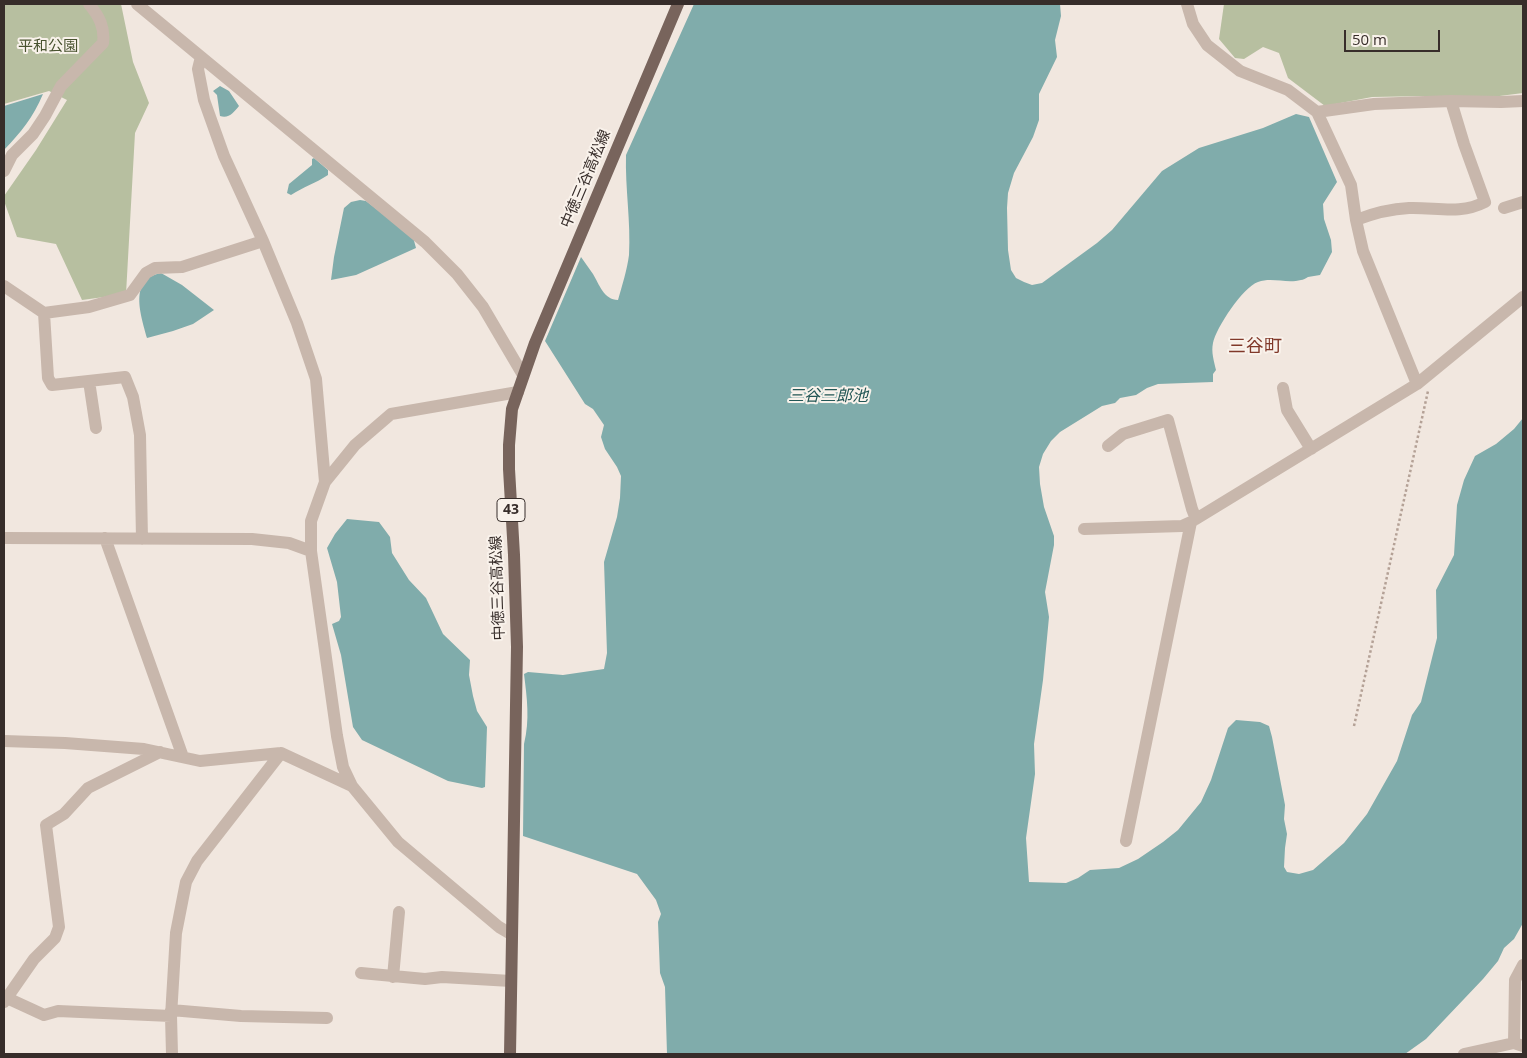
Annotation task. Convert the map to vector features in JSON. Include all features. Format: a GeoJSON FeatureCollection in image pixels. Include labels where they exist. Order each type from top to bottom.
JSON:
{"type":"FeatureCollection","features":[{"type":"Feature","properties":{"kind":"main road","name":"中徳三谷高松線"},"geometry":{"type":"LineString","coordinates":[[510,1054],[517,647],[509,445],[512,410],[535,343],[678,4]]}},
{"type":"Feature","properties":{"kind":"street"},"geometry":{"type":"LineString","coordinates":[[4,171],[12,155],[33,134],[61,86],[103,43],[102,24],[89,4]]}},
{"type":"Feature","properties":{"kind":"street"},"geometry":{"type":"LineString","coordinates":[[138,4],[425,242],[457,274],[483,307],[524,375]]}},
{"type":"Feature","properties":{"kind":"street"},"geometry":{"type":"LineString","coordinates":[[1187,4],[1192,24],[1207,45],[1240,71],[1288,90],[1317,112],[1351,185],[1363,251],[1422,380]]}},
{"type":"Feature","properties":{"kind":"street"},"geometry":{"type":"LineString","coordinates":[[201,57],[198,69],[204,100],[224,156],[264,241],[316,379],[325,482]]}},
{"type":"Feature","properties":{"kind":"street"},"geometry":{"type":"LineString","coordinates":[[1356,220],[1380,211],[1410,208],[1460,210],[1474,208],[1485,202],[1464,144],[1452,101]]}},
{"type":"Feature","properties":{"kind":"street"},"geometry":{"type":"LineString","coordinates":[[1317,112],[1374,104],[1523,101]]}},
{"type":"Feature","properties":{"kind":"street"},"geometry":{"type":"LineString","coordinates":[[1504,208],[1523,202]]}},
{"type":"Feature","properties":{"kind":"street"},"geometry":{"type":"LineString","coordinates":[[4,286],[44,313],[89,307],[130,295],[146,272],[155,268],[182,267],[264,241]]}},
{"type":"Feature","properties":{"kind":"street"},"geometry":{"type":"LineString","coordinates":[[1084,529],[1182,526],[1194,521],[1422,380],[1523,297]]}},
{"type":"Feature","properties":{"kind":"street"},"geometry":{"type":"LineString","coordinates":[[44,313],[48,378],[52,385],[125,377],[133,397],[140,435],[142,539]]}},
{"type":"Feature","properties":{"kind":"street"},"geometry":{"type":"LineString","coordinates":[[89,381],[96,428]]}},
{"type":"Feature","properties":{"kind":"street"},"geometry":{"type":"LineString","coordinates":[[1283,388],[1287,410],[1311,449]]}},
{"type":"Feature","properties":{"kind":"street"},"geometry":{"type":"LineString","coordinates":[[512,934],[499,927],[398,842],[352,786],[343,768],[311,551],[311,521],[325,482],[355,445],[391,414],[518,392]]}},
{"type":"Feature","properties":{"kind":"street"},"geometry":{"type":"LineString","coordinates":[[1108,446],[1122,434],[1168,420],[1194,521],[1126,841]]}},
{"type":"Feature","properties":{"kind":"street"},"geometry":{"type":"LineString","coordinates":[[4,538],[252,539],[289,543],[311,551]]}},
{"type":"Feature","properties":{"kind":"street"},"geometry":{"type":"LineString","coordinates":[[106,538],[183,757]]}},
{"type":"Feature","properties":{"kind":"street"},"geometry":{"type":"LineString","coordinates":[[4,741],[144,749],[200,761],[281,753],[352,786]]}},
{"type":"Feature","properties":{"kind":"street"},"geometry":{"type":"LineString","coordinates":[[160,752],[88,788],[64,814],[46,825],[59,927],[55,938],[34,959],[5,1000],[44,1015],[58,1011],[328,1018]]}},
{"type":"Feature","properties":{"kind":"street"},"geometry":{"type":"LineString","coordinates":[[172,1054],[171,1013],[176,933],[186,882],[197,861],[281,753]]}},
{"type":"Feature","properties":{"kind":"street"},"geometry":{"type":"LineString","coordinates":[[392,977],[399,912]]}},
{"type":"Feature","properties":{"kind":"street"},"geometry":{"type":"LineString","coordinates":[[1464,1054],[1519,1044],[1515,980],[1523,966]]}},
{"type":"Feature","properties":{"kind":"street"},"geometry":{"type":"LineString","coordinates":[[362,973],[426,979],[442,976],[511,981]]}},
{"type":"Feature","properties":{"kind":"path"},"geometry":{"type":"LineString","coordinates":[[1354,726],[1428,389],[1422,380]]}},
{"type":"Feature","properties":{"kind":"green space","name":"平和公園"},"geometry":{"type":"Polygon","coordinates":[[[4,4],[121,4],[133,62],[149,103],[135,133],[126,294],[82,300],[56,244],[17,237],[4,201],[4,196],[36,150],[67,100],[49,91],[4,104],[4,4]]]}},
{"type":"Feature","properties":{"kind":"green space"},"geometry":{"type":"Polygon","coordinates":[[[1224,4],[1523,4],[1523,93],[1484,98],[1372,97],[1325,106],[1288,78],[1279,53],[1263,47],[1244,59],[1235,58],[1219,39],[1224,4]]]}},
{"type":"Feature","properties":{"kind":"water","name":"三谷三郎池"},"geometry":{"type":"Polygon","coordinates":[[[694,4],[1060,4],[1061,16],[1055,40],[1057,57],[1039,94],[1039,120],[1033,137],[1014,173],[1008,193],[1008,250],[1011,270],[1016,278],[1032,285],[1042,283],[1112,230],[1162,171],[1199,148],[1263,128],[1296,114],[1309,117],[1337,182],[1323,204],[1324,219],[1331,240],[1332,252],[1320,275],[1296,281],[1269,280],[1258,282],[1245,292],[1231,309],[1215,336],[1212,350],[1216,370],[1213,374],[1213,382],[1158,384],[1136,395],[1120,398],[1115,403],[1102,406],[1060,432],[1051,441],[1043,454],[1039,467],[1040,484],[1044,507],[1054,536],[1054,545],[1045,592],[1049,617],[1034,744],[1035,774],[1026,838],[1029,882],[1066,883],[1090,870],[1119,868],[1138,859],[1163,842],[1178,830],[1201,802],[1211,780],[1228,728],[1236,720],[1260,722],[1269,726],[1285,805],[1284,819],[1287,834],[1284,867],[1287,872],[1299,874],[1313,870],[1344,843],[1367,814],[1397,761],[1412,715],[1421,702],[1437,638],[1436,590],[1454,555],[1457,505],[1464,480],[1475,456],[1496,444],[1514,429],[1523,418],[1523,923],[1514,939],[1504,948],[1498,961],[1483,979],[1426,1039],[1405,1054],[667,1054],[665,987],[660,973],[658,922],[661,914],[656,900],[637,874],[523,836],[524,744],[527,718],[524,674],[528,672],[563,675],[604,669],[607,653],[604,562],[617,517],[621,476],[605,449],[601,437],[604,425],[593,409],[585,404],[545,341],[581,257],[606,294],[618,300],[629,255],[626,155],[694,4]]]}},
{"type":"Feature","properties":{"kind":"water"},"geometry":{"type":"Polygon","coordinates":[[[220,86],[229,91],[239,106],[226,117],[220,116],[217,95],[213,91],[220,86]]]}},
{"type":"Feature","properties":{"kind":"water"},"geometry":{"type":"Polygon","coordinates":[[[43,94],[26,124],[4,150],[4,106],[43,94]]]}},
{"type":"Feature","properties":{"kind":"water"},"geometry":{"type":"Polygon","coordinates":[[[314,158],[328,170],[328,175],[291,195],[287,193],[289,184],[312,165],[312,159],[314,158]]]}},
{"type":"Feature","properties":{"kind":"water"},"geometry":{"type":"Polygon","coordinates":[[[366,201],[413,237],[416,248],[356,275],[331,280],[344,208],[351,202],[366,201]]]}},
{"type":"Feature","properties":{"kind":"water"},"geometry":{"type":"Polygon","coordinates":[[[161,273],[182,285],[214,310],[193,324],[147,338],[140,309],[140,290],[144,282],[161,273]]]}},
{"type":"Feature","properties":{"kind":"water"},"geometry":{"type":"Polygon","coordinates":[[[347,519],[379,522],[390,537],[392,553],[409,580],[426,598],[443,634],[470,660],[469,675],[473,696],[477,711],[487,727],[485,787],[448,781],[362,740],[353,727],[341,655],[332,624],[339,621],[341,617],[337,582],[327,548],[347,519]]]}},
{"type":"Feature","properties":{"kind":"district","name":"三谷町"},"geometry":{"type":"Point","coordinates":[1255,347]}}]}
